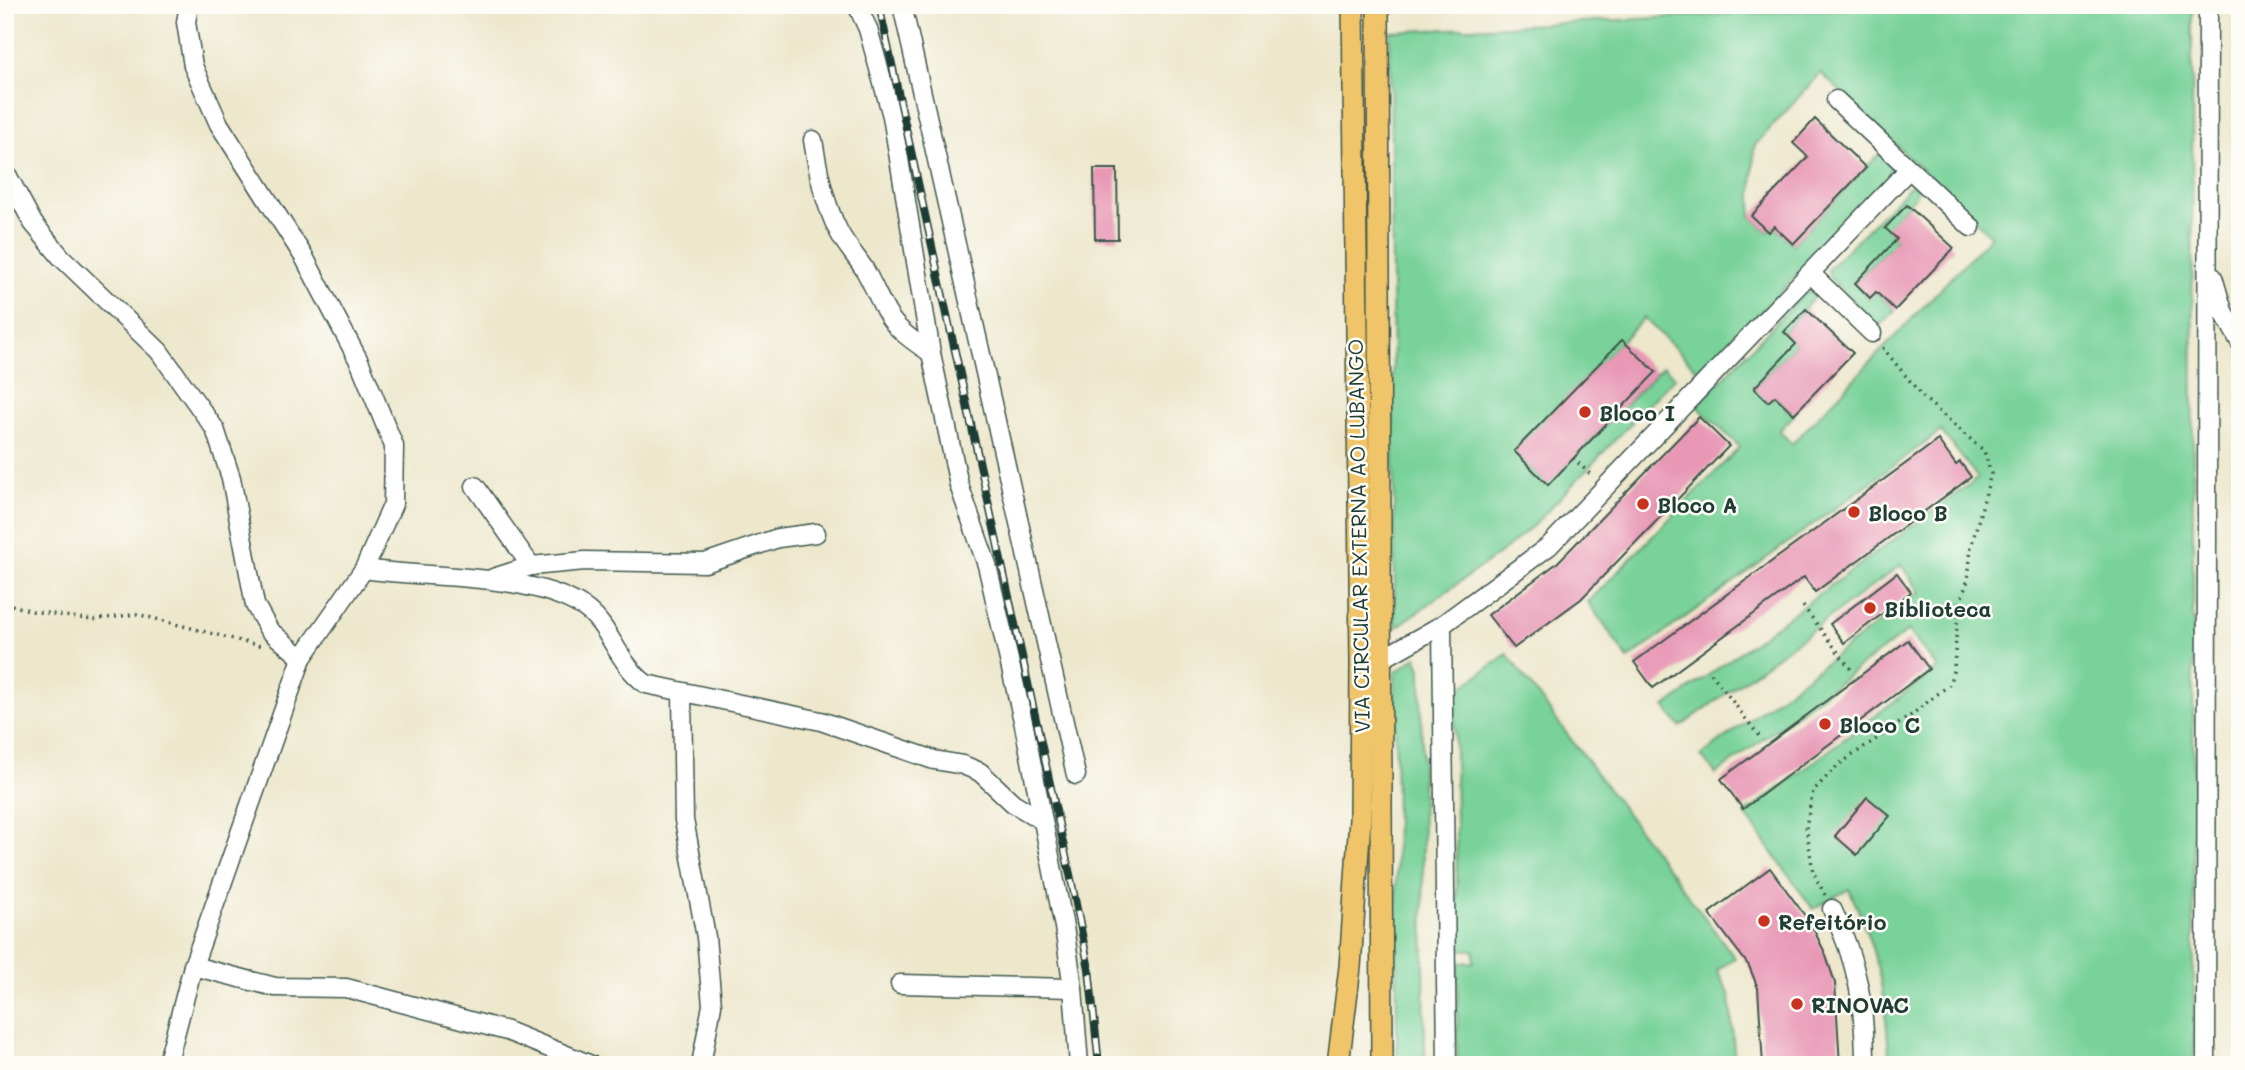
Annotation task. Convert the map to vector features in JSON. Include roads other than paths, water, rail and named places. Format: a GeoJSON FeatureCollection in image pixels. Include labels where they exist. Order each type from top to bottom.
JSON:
{"type":"FeatureCollection","features":[{"type":"Feature","properties":{"kind":"main road","name":"VIA CIRCULAR EXTERNA AO LUBANGO"},"geometry":{"type":"LineString","coordinates":[[1338,1065],[1350,967],[1360,819],[1361,661],[1353,5]]}},
{"type":"Feature","properties":{"kind":"main road","name":"VIA CIRCULAR EXTERNA AO LUBANGO"},"geometry":{"type":"LineString","coordinates":[[1378,5],[1382,1065]]}},
{"type":"Feature","properties":{"kind":"street"},"geometry":{"type":"LineString","coordinates":[[167,1065],[193,966],[302,657],[364,569],[393,504],[394,446],[360,363],[304,257],[219,124],[193,66],[186,22],[189,5]]}},
{"type":"Feature","properties":{"kind":"street"},"geometry":{"type":"LineString","coordinates":[[857,5],[868,29],[892,116],[931,353],[959,485],[987,565],[1043,821],[1073,988],[1079,1065]]}},
{"type":"Feature","properties":{"kind":"street"},"geometry":{"type":"LineString","coordinates":[[902,5],[1076,775]]}},
{"type":"Feature","properties":{"kind":"street"},"geometry":{"type":"LineString","coordinates":[[2206,1065],[2205,331],[2208,260],[2208,5]]}},
{"type":"Feature","properties":{"kind":"street"},"geometry":{"type":"LineString","coordinates":[[1836,100],[1970,228]]}},
{"type":"Feature","properties":{"kind":"street"},"geometry":{"type":"LineString","coordinates":[[813,140],[820,178],[839,234],[867,274],[887,319],[905,336],[931,353]]}},
{"type":"Feature","properties":{"kind":"street"},"geometry":{"type":"LineString","coordinates":[[1380,660],[1442,625],[1549,546],[1909,169]]}},
{"type":"Feature","properties":{"kind":"street"},"geometry":{"type":"LineString","coordinates":[[5,171],[33,223],[61,257],[159,351],[215,429],[231,478],[255,605],[269,630],[302,657]]}},
{"type":"Feature","properties":{"kind":"street"},"geometry":{"type":"LineString","coordinates":[[2208,260],[2222,312],[2240,342]]}},
{"type":"Feature","properties":{"kind":"street"},"geometry":{"type":"LineString","coordinates":[[1810,273],[1872,333]]}},
{"type":"Feature","properties":{"kind":"street"},"geometry":{"type":"LineString","coordinates":[[475,486],[531,566]]}},
{"type":"Feature","properties":{"kind":"street"},"geometry":{"type":"LineString","coordinates":[[486,580],[531,566],[585,561],[705,563],[778,538],[816,533]]}},
{"type":"Feature","properties":{"kind":"street"},"geometry":{"type":"LineString","coordinates":[[364,569],[486,580],[553,593],[583,606],[598,619],[617,653],[633,674],[646,684],[821,721],[934,760],[963,765],[980,772],[1013,803],[1043,821]]}},
{"type":"Feature","properties":{"kind":"street"},"geometry":{"type":"LineString","coordinates":[[1442,625],[1447,1065]]}},
{"type":"Feature","properties":{"kind":"street"},"geometry":{"type":"LineString","coordinates":[[682,693],[684,820],[706,937],[712,1005],[701,1065]]}},
{"type":"Feature","properties":{"kind":"street"},"geometry":{"type":"LineString","coordinates":[[1832,909],[1847,941],[1862,989],[1865,1065]]}},
{"type":"Feature","properties":{"kind":"street"},"geometry":{"type":"LineString","coordinates":[[193,966],[275,987],[346,988],[507,1031],[591,1065]]}},
{"type":"Feature","properties":{"kind":"street"},"geometry":{"type":"LineString","coordinates":[[900,984],[1073,988]]}},
{"type":"Feature","properties":{"kind":"railway"},"geometry":{"type":"LineString","coordinates":[[879,5],[1071,879],[1089,969],[1099,1065]]}},
{"type":"Feature","properties":{"kind":"place","name":"Bloco I"},"geometry":{"type":"Point","coordinates":[1585,412]}},
{"type":"Feature","properties":{"kind":"place","name":"Bloco A"},"geometry":{"type":"Point","coordinates":[1643,504]}},
{"type":"Feature","properties":{"kind":"place","name":"Bloco B"},"geometry":{"type":"Point","coordinates":[1854,512]}},
{"type":"Feature","properties":{"kind":"place","name":"Biblioteca"},"geometry":{"type":"Point","coordinates":[1870,608]}},
{"type":"Feature","properties":{"kind":"place","name":"Bloco C"},"geometry":{"type":"Point","coordinates":[1825,724]}},
{"type":"Feature","properties":{"kind":"place","name":"Refeitório"},"geometry":{"type":"Point","coordinates":[1764,921]}},
{"type":"Feature","properties":{"kind":"place","name":"RINOVAC"},"geometry":{"type":"Point","coordinates":[1797,1004]}}]}
